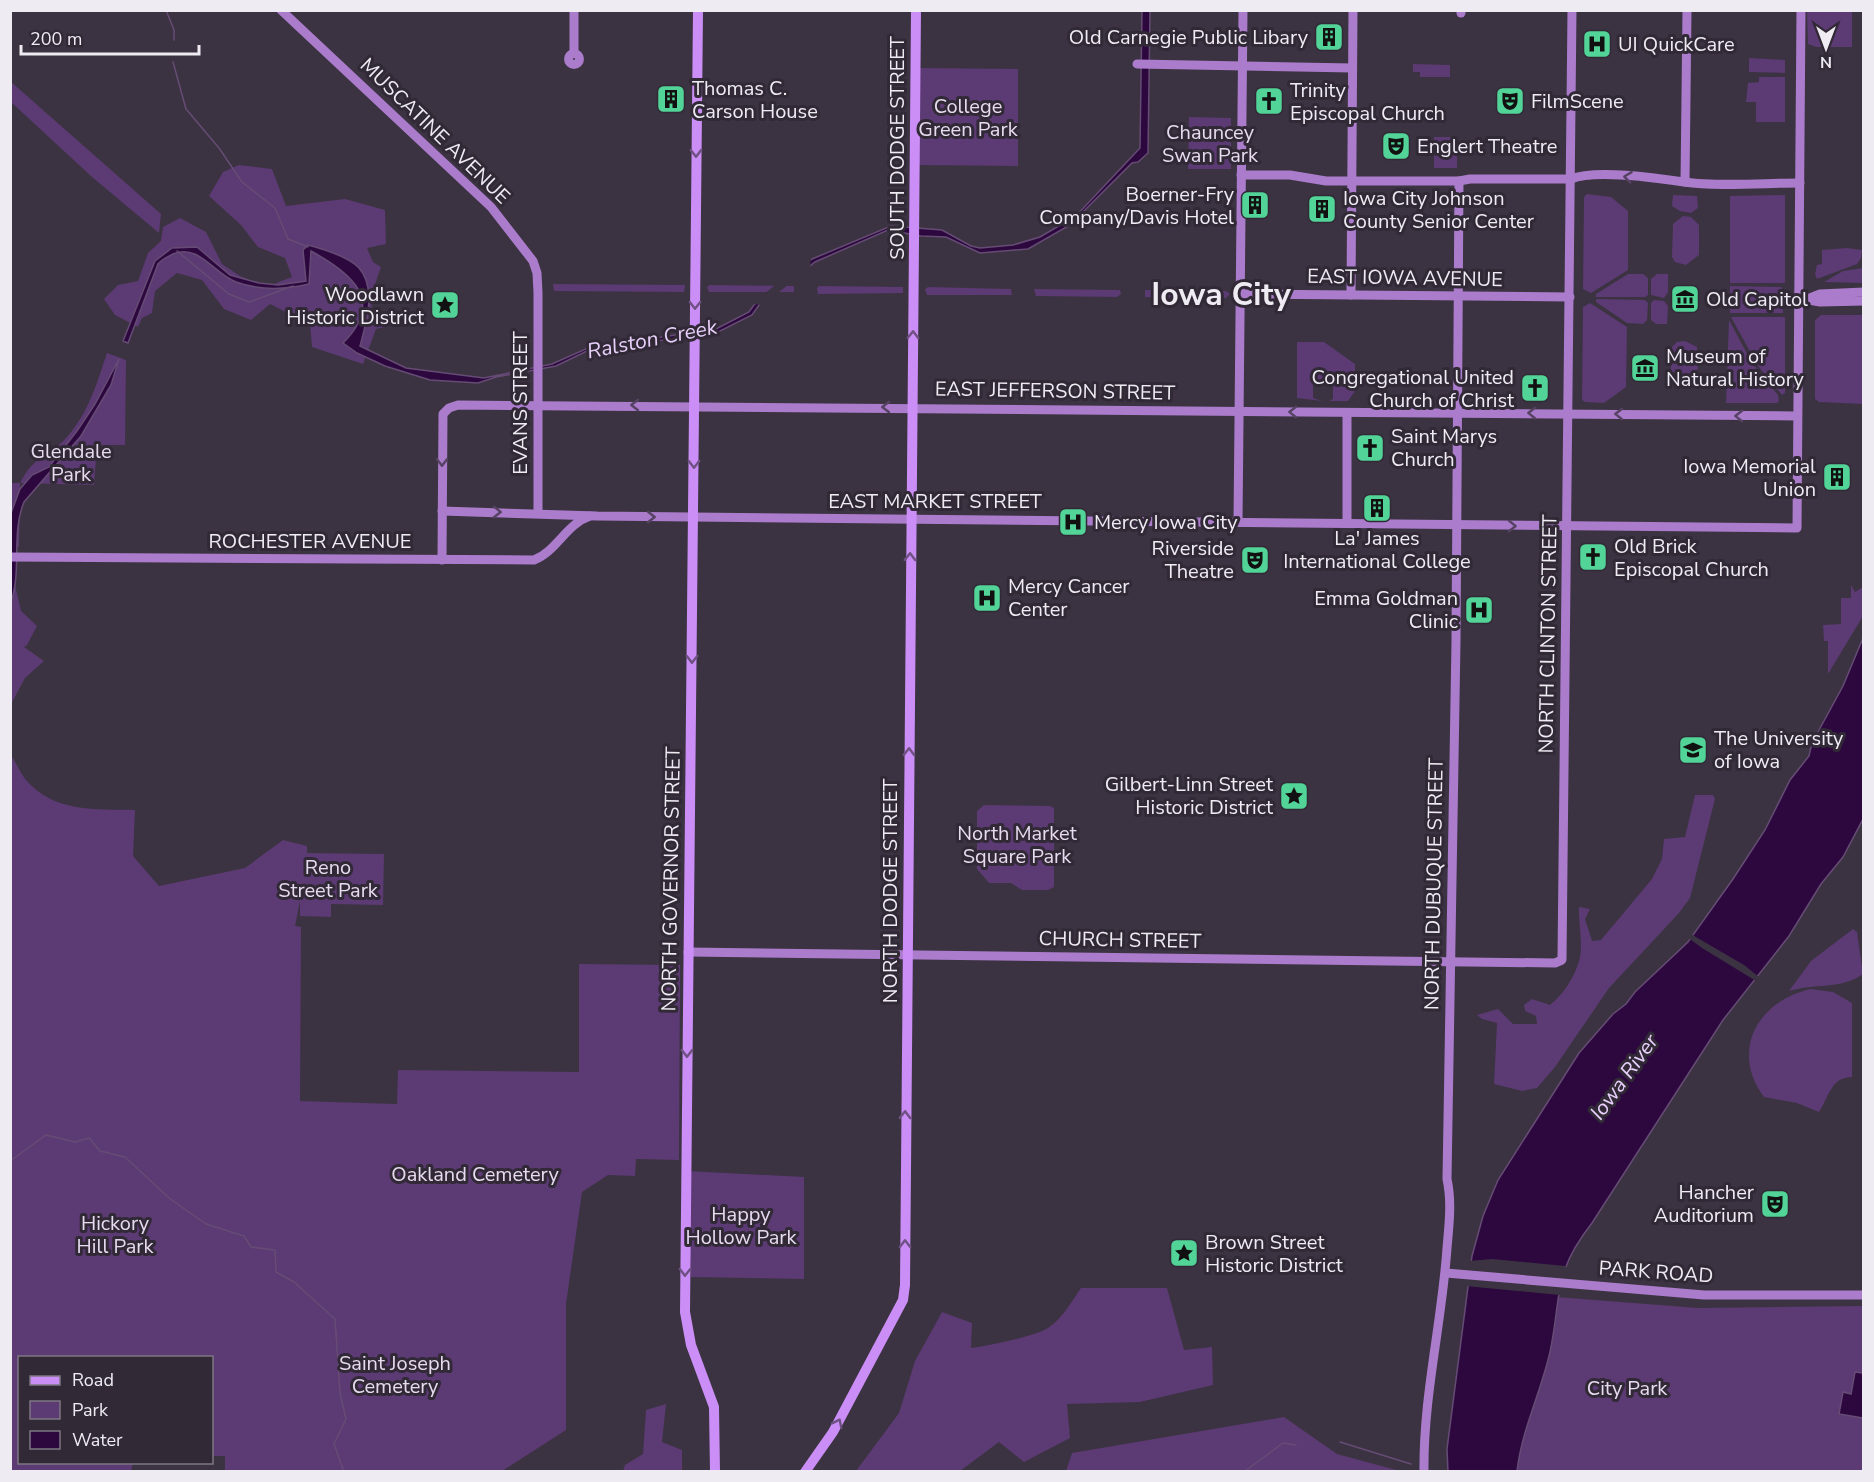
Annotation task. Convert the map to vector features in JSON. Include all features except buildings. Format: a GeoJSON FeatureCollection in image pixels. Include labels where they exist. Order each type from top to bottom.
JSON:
{"type":"FeatureCollection","features":[{"type":"Feature","properties":{"kind":"main road","name":"MUSCATINE AVENUE"},"geometry":{"type":"LineString","coordinates":[[281,10],[491,207],[532,261],[537,273],[538,293]]}},
{"type":"Feature","properties":{"kind":"main road"},"geometry":{"type":"LineString","coordinates":[[574,10],[574,53]]}},
{"type":"Feature","properties":{"kind":"main road","name":"NORTH GOVERNOR STREET"},"geometry":{"type":"LineString","coordinates":[[698,10],[685,1312],[691,1345],[714,1407],[715,1472]]}},
{"type":"Feature","properties":{"kind":"main road","name":"SOUTH DODGE STREET"},"geometry":{"type":"LineString","coordinates":[[913,285],[916,10]]}},
{"type":"Feature","properties":{"kind":"main road"},"geometry":{"type":"LineString","coordinates":[[1238,522],[1243,10]]}},
{"type":"Feature","properties":{"kind":"main road"},"geometry":{"type":"LineString","coordinates":[[1351,295],[1353,10]]}},
{"type":"Feature","properties":{"kind":"main road","name":"NORTH CLINTON STREET"},"geometry":{"type":"LineString","coordinates":[[1552,963],[1559,962],[1563,956],[1572,10]]}},
{"type":"Feature","properties":{"kind":"main road"},"geometry":{"type":"LineString","coordinates":[[1685,182],[1687,10]]}},
{"type":"Feature","properties":{"kind":"main road"},"geometry":{"type":"LineString","coordinates":[[1797,416],[1801,10]]}},
{"type":"Feature","properties":{"kind":"main road"},"geometry":{"type":"LineString","coordinates":[[1137,63],[1352,68]]}},
{"type":"Feature","properties":{"kind":"main road"},"geometry":{"type":"LineString","coordinates":[[1241,175],[1351,180],[1459,181],[1470,178],[1571,179],[1582,175],[1621,175],[1685,182],[1800,183]]}},
{"type":"Feature","properties":{"kind":"main road","name":"NORTH DUBUQUE STREET"},"geometry":{"type":"LineString","coordinates":[[1424,1472],[1427,1420],[1446,1273],[1450,1201],[1448,1179],[1459,181]]}},
{"type":"Feature","properties":{"kind":"main road","name":"NORTH DODGE STREET"},"geometry":{"type":"LineString","coordinates":[[805,1472],[833,1432],[904,1294],[913,285]]}},
{"type":"Feature","properties":{"kind":"main road"},"geometry":{"type":"LineString","coordinates":[[1798,298],[1810,298],[1820,294],[1863,292]]}},
{"type":"Feature","properties":{"kind":"main road","name":"EVANS STREET"},"geometry":{"type":"LineString","coordinates":[[538,293],[538,512]]}},
{"type":"Feature","properties":{"kind":"main road","name":"EAST IOWA AVENUE"},"geometry":{"type":"LineString","coordinates":[[1240,294],[1570,297]]}},
{"type":"Feature","properties":{"kind":"main road"},"geometry":{"type":"LineString","coordinates":[[1810,298],[1820,302],[1863,301]]}},
{"type":"Feature","properties":{"kind":"main road","name":"EAST JEFFERSON STREET"},"geometry":{"type":"LineString","coordinates":[[442,511],[443,414],[458,405],[1797,416]]}},
{"type":"Feature","properties":{"kind":"main road"},"geometry":{"type":"LineString","coordinates":[[1347,413],[1347,523]]}},
{"type":"Feature","properties":{"kind":"main road","name":"EAST MARKET STREET"},"geometry":{"type":"LineString","coordinates":[[442,511],[538,512],[592,516],[910,520],[1797,528],[1797,416]]}},
{"type":"Feature","properties":{"kind":"main road"},"geometry":{"type":"LineString","coordinates":[[442,511],[442,560]]}},
{"type":"Feature","properties":{"kind":"main road","name":"ROCHESTER AVENUE"},"geometry":{"type":"LineString","coordinates":[[10,557],[534,560],[546,555],[582,519],[592,516]]}},
{"type":"Feature","properties":{"kind":"main road","name":"CHURCH STREET"},"geometry":{"type":"LineString","coordinates":[[687,952],[1552,963]]}},
{"type":"Feature","properties":{"kind":"main road","name":"PARK ROAD"},"geometry":{"type":"LineString","coordinates":[[1446,1273],[1704,1295],[1863,1295]]}},
{"type":"Feature","properties":{"kind":"green space"},"geometry":{"type":"Polygon","coordinates":[[[1807,11],[1852,11],[1852,47],[1816,47],[1808,44],[1807,11]]]}},
{"type":"Feature","properties":{"kind":"green space"},"geometry":{"type":"Polygon","coordinates":[[[1749,58],[1785,60],[1785,73],[1749,72],[1749,58]]]}},
{"type":"Feature","properties":{"kind":"green space"},"geometry":{"type":"Polygon","coordinates":[[[1413,64],[1450,65],[1450,77],[1420,77],[1420,72],[1413,72],[1413,64]]]}},
{"type":"Feature","properties":{"kind":"green space","name":"College Green Park"},"geometry":{"type":"Polygon","coordinates":[[[919,68],[1018,69],[1018,166],[919,165],[919,68]]]}},
{"type":"Feature","properties":{"kind":"green space"},"geometry":{"type":"Polygon","coordinates":[[[1759,77],[1785,77],[1785,122],[1756,122],[1756,102],[1746,102],[1748,83],[1759,82],[1759,77]]]}},
{"type":"Feature","properties":{"kind":"green space"},"geometry":{"type":"Polygon","coordinates":[[[10,81],[161,214],[159,233],[92,177],[11,102],[10,81]]]}},
{"type":"Feature","properties":{"kind":"green space","name":"Chauncey Swan Park"},"geometry":{"type":"Polygon","coordinates":[[[1189,117],[1231,118],[1231,169],[1188,169],[1189,117]]]}},
{"type":"Feature","properties":{"kind":"green space"},"geometry":{"type":"Polygon","coordinates":[[[1434,137],[1457,137],[1457,168],[1434,168],[1434,137]]]}},
{"type":"Feature","properties":{"kind":"green space"},"geometry":{"type":"Polygon","coordinates":[[[239,165],[272,169],[286,206],[345,199],[385,210],[386,244],[367,248],[373,262],[381,267],[371,296],[372,314],[385,327],[376,329],[363,364],[312,347],[310,324],[270,304],[251,320],[224,309],[202,280],[177,273],[155,291],[152,313],[142,318],[138,327],[115,315],[104,299],[118,285],[138,281],[148,253],[161,241],[163,227],[180,218],[206,232],[222,264],[240,276],[266,287],[292,277],[285,258],[258,247],[241,225],[209,196],[223,172],[239,165]]]}},
{"type":"Feature","properties":{"kind":"green space"},"geometry":{"type":"Polygon","coordinates":[[[1587,194],[1611,197],[1628,211],[1628,270],[1591,293],[1583,289],[1584,197],[1587,194]]]}},
{"type":"Feature","properties":{"kind":"green space"},"geometry":{"type":"Polygon","coordinates":[[[1673,195],[1697,196],[1698,208],[1691,213],[1680,211],[1672,206],[1673,195]]]}},
{"type":"Feature","properties":{"kind":"green space"},"geometry":{"type":"Polygon","coordinates":[[[1785,195],[1785,283],[1730,283],[1730,196],[1785,195]]]}},
{"type":"Feature","properties":{"kind":"green space"},"geometry":{"type":"Polygon","coordinates":[[[1683,216],[1691,217],[1699,225],[1699,255],[1686,265],[1675,262],[1672,257],[1673,224],[1683,216]]]}},
{"type":"Feature","properties":{"kind":"green space"},"geometry":{"type":"Polygon","coordinates":[[[1847,248],[1862,250],[1857,264],[1817,279],[1815,274],[1817,265],[1822,264],[1822,250],[1847,248]]]}},
{"type":"Feature","properties":{"kind":"green space"},"geometry":{"type":"Polygon","coordinates":[[[1863,268],[1863,283],[1824,282],[1843,271],[1863,268]]]}},
{"type":"Feature","properties":{"kind":"green space"},"geometry":{"type":"Polygon","coordinates":[[[1628,274],[1643,274],[1648,278],[1648,295],[1645,297],[1596,297],[1596,294],[1628,274]]]}},
{"type":"Feature","properties":{"kind":"green space"},"geometry":{"type":"Polygon","coordinates":[[[1657,274],[1668,274],[1668,292],[1664,298],[1651,295],[1651,279],[1657,274]]]}},
{"type":"Feature","properties":{"kind":"green space"},"geometry":{"type":"Polygon","coordinates":[[[553,284],[685,286],[684,292],[554,291],[553,284]]]}},
{"type":"Feature","properties":{"kind":"green space"},"geometry":{"type":"Polygon","coordinates":[[[710,285],[794,286],[794,292],[709,292],[707,287],[710,285]]]}},
{"type":"Feature","properties":{"kind":"green space"},"geometry":{"type":"Polygon","coordinates":[[[819,286],[903,287],[903,293],[818,294],[819,286]]]}},
{"type":"Feature","properties":{"kind":"green space"},"geometry":{"type":"Polygon","coordinates":[[[1730,286],[1782,287],[1783,313],[1730,313],[1730,286]]]}},
{"type":"Feature","properties":{"kind":"green space"},"geometry":{"type":"Polygon","coordinates":[[[928,287],[1011,289],[1012,295],[927,295],[925,289],[928,287]]]}},
{"type":"Feature","properties":{"kind":"green space"},"geometry":{"type":"Polygon","coordinates":[[[1034,289],[1120,290],[1121,294],[1117,297],[1036,296],[1034,289]]]}},
{"type":"Feature","properties":{"kind":"green space"},"geometry":{"type":"Polygon","coordinates":[[[1145,290],[1226,291],[1230,294],[1226,298],[1145,297],[1145,290]]]}},
{"type":"Feature","properties":{"kind":"green space"},"geometry":{"type":"Polygon","coordinates":[[[1596,299],[1645,300],[1648,303],[1647,320],[1643,324],[1627,323],[1596,302],[1596,299]]]}},
{"type":"Feature","properties":{"kind":"green space"},"geometry":{"type":"Polygon","coordinates":[[[1654,300],[1664,301],[1668,306],[1667,324],[1656,324],[1651,320],[1651,303],[1654,300]]]}},
{"type":"Feature","properties":{"kind":"green space"},"geometry":{"type":"Polygon","coordinates":[[[1590,303],[1627,327],[1626,387],[1604,403],[1582,400],[1583,307],[1590,303]]]}},
{"type":"Feature","properties":{"kind":"green space"},"geometry":{"type":"Polygon","coordinates":[[[1821,315],[1863,315],[1863,404],[1819,402],[1815,399],[1815,320],[1821,315]]]}},
{"type":"Feature","properties":{"kind":"green space"},"geometry":{"type":"Polygon","coordinates":[[[1731,317],[1785,317],[1785,393],[1782,395],[1758,366],[1731,317]]]}},
{"type":"Feature","properties":{"kind":"green space"},"geometry":{"type":"Polygon","coordinates":[[[1729,320],[1752,363],[1778,395],[1777,403],[1726,403],[1729,320]]]}},
{"type":"Feature","properties":{"kind":"green space"},"geometry":{"type":"Polygon","coordinates":[[[1685,341],[1697,347],[1698,369],[1684,378],[1671,371],[1670,349],[1677,342],[1685,341]]]}},
{"type":"Feature","properties":{"kind":"green space"},"geometry":{"type":"Polygon","coordinates":[[[1297,342],[1324,342],[1355,364],[1355,391],[1348,401],[1329,401],[1333,399],[1333,384],[1323,382],[1313,385],[1313,398],[1322,401],[1297,398],[1297,342]]]}},
{"type":"Feature","properties":{"kind":"green space","name":"Glendale Park"},"geometry":{"type":"Polygon","coordinates":[[[107,353],[126,360],[125,445],[97,445],[94,485],[20,483],[36,461],[59,444],[74,429],[91,398],[107,353]]]}},
{"type":"Feature","properties":{"kind":"green space"},"geometry":{"type":"Polygon","coordinates":[[[11,483],[20,483],[19,547],[11,547],[11,483]]]}},
{"type":"Feature","properties":{"kind":"green space"},"geometry":{"type":"Polygon","coordinates":[[[15,585],[21,611],[37,626],[24,647],[44,661],[25,678],[11,704],[10,602],[15,585]]]}},
{"type":"Feature","properties":{"kind":"green space"},"geometry":{"type":"Polygon","coordinates":[[[1851,585],[1855,592],[1863,587],[1863,616],[1828,674],[1828,641],[1824,641],[1823,625],[1841,624],[1841,598],[1851,598],[1851,585]]]}},
{"type":"Feature","properties":{"kind":"green space"},"geometry":{"type":"Polygon","coordinates":[[[11,756],[26,780],[37,791],[63,804],[91,809],[135,810],[133,856],[159,886],[245,868],[283,840],[307,846],[307,853],[384,854],[383,905],[331,904],[331,917],[300,916],[300,901],[295,926],[301,927],[300,1101],[397,1104],[398,1070],[579,1072],[579,964],[680,965],[679,1160],[636,1159],[635,1176],[608,1175],[582,1192],[566,1304],[566,1430],[502,1471],[225,1471],[225,1456],[213,1456],[213,1356],[18,1356],[18,1464],[133,1464],[131,1471],[11,1471],[11,756]]]}},
{"type":"Feature","properties":{"kind":"green space"},"geometry":{"type":"Polygon","coordinates":[[[1695,795],[1713,795],[1715,799],[1690,898],[1679,913],[1609,988],[1555,1067],[1537,1088],[1522,1091],[1494,1084],[1497,1023],[1482,1019],[1477,1015],[1498,1009],[1513,1024],[1537,1024],[1536,1016],[1525,1011],[1524,1005],[1532,999],[1550,1005],[1564,991],[1571,979],[1580,955],[1579,907],[1590,909],[1585,919],[1592,941],[1601,940],[1652,879],[1662,859],[1664,839],[1685,837],[1695,795]]]}},
{"type":"Feature","properties":{"kind":"green space","name":"North Market Square Park"},"geometry":{"type":"Polygon","coordinates":[[[984,805],[1050,806],[1054,808],[1054,887],[1048,890],[1022,890],[1011,883],[989,883],[977,869],[977,811],[984,805]]]}},
{"type":"Feature","properties":{"kind":"green space"},"geometry":{"type":"Polygon","coordinates":[[[1853,929],[1857,932],[1863,974],[1846,982],[1789,991],[1811,961],[1853,929]]]}},
{"type":"Feature","properties":{"kind":"green space"},"geometry":{"type":"Polygon","coordinates":[[[1811,989],[1833,992],[1852,1003],[1852,1077],[1839,1080],[1835,1084],[1819,1112],[1797,1103],[1764,1097],[1754,1079],[1749,1062],[1750,1045],[1755,1030],[1764,1016],[1777,1004],[1811,989]]]}},
{"type":"Feature","properties":{"kind":"green space","name":"Happy Hollow Park"},"geometry":{"type":"Polygon","coordinates":[[[686,1171],[804,1177],[804,1279],[691,1277],[686,1171]]]}},
{"type":"Feature","properties":{"kind":"green space"},"geometry":{"type":"Polygon","coordinates":[[[1081,1288],[1167,1288],[1184,1350],[1212,1347],[1213,1385],[1140,1402],[1067,1404],[1070,1438],[1024,1462],[999,1442],[960,1471],[856,1471],[899,1413],[915,1361],[942,1312],[972,1323],[971,1348],[978,1347],[1023,1337],[1048,1328],[1062,1315],[1081,1288]]]}},
{"type":"Feature","properties":{"kind":"green space","name":"City Park"},"geometry":{"type":"Polygon","coordinates":[[[1556,1297],[1698,1308],[1863,1306],[1863,1471],[1517,1472],[1520,1450],[1548,1341],[1556,1297]]]}},
{"type":"Feature","properties":{"kind":"green space"},"geometry":{"type":"Polygon","coordinates":[[[666,1404],[662,1442],[682,1450],[682,1471],[623,1471],[625,1465],[643,1454],[646,1410],[666,1404]]]}},
{"type":"Feature","properties":{"kind":"green space"},"geometry":{"type":"Polygon","coordinates":[[[1284,1417],[1337,1454],[1400,1471],[1066,1471],[1072,1453],[1284,1417]]]}},
{"type":"Feature","properties":{"kind":"water","name":"Ralston Creek"},"geometry":{"type":"Polygon","coordinates":[[[1142,11],[1150,11],[1148,153],[1138,162],[1132,163],[1070,225],[1028,249],[980,253],[946,237],[921,236],[888,230],[815,262],[759,305],[752,315],[716,333],[589,350],[556,366],[496,377],[478,383],[430,380],[385,366],[357,353],[343,343],[356,328],[362,314],[362,301],[358,289],[339,269],[311,251],[309,284],[272,289],[236,282],[199,256],[182,252],[163,259],[158,264],[128,343],[123,341],[155,261],[172,248],[197,247],[230,275],[259,283],[278,285],[306,281],[303,250],[308,245],[335,254],[359,268],[368,286],[368,306],[360,346],[406,368],[484,378],[552,364],[588,348],[716,329],[749,312],[754,305],[812,259],[891,226],[942,230],[971,246],[980,248],[1013,245],[1040,237],[1076,216],[1140,148],[1142,11]]]}},
{"type":"Feature","properties":{"kind":"water"},"geometry":{"type":"Polygon","coordinates":[[[119,359],[111,385],[81,436],[24,502],[18,526],[16,577],[11,602],[11,513],[20,489],[32,475],[49,467],[77,431],[95,404],[119,359]]]}},
{"type":"Feature","properties":{"kind":"water","name":"Iowa River"},"geometry":{"type":"Polygon","coordinates":[[[1863,638],[1863,819],[1843,857],[1821,884],[1789,936],[1723,1020],[1570,1257],[1560,1285],[1550,1352],[1527,1425],[1517,1471],[1448,1472],[1447,1449],[1472,1256],[1483,1216],[1498,1180],[1579,1053],[1613,1014],[1688,942],[1733,879],[1765,830],[1790,780],[1809,756],[1812,743],[1843,686],[1863,638]]]}},
{"type":"Feature","properties":{"kind":"water"},"geometry":{"type":"Polygon","coordinates":[[[1855,1372],[1863,1373],[1863,1418],[1839,1414],[1843,1392],[1851,1394],[1855,1372]]]}},
{"type":"Feature","properties":{"kind":"pier"},"geometry":{"type":"Polygon","coordinates":[[[811,257],[810,268],[762,305],[751,304],[811,257]]]}},
{"type":"Feature","properties":{"kind":"pier"},"geometry":{"type":"Polygon","coordinates":[[[1689,933],[1744,965],[1759,977],[1756,981],[1702,948],[1687,937],[1689,933]]]}},
{"type":"Feature","properties":{"kind":"pier"},"geometry":{"type":"Polygon","coordinates":[[[1492,1259],[1565,1266],[1567,1268],[1560,1295],[1465,1286],[1469,1261],[1492,1259]]]}},
{"type":"Feature","properties":{"kind":"waterway","name":"Ralston Creek"},"geometry":{"type":"LineString","coordinates":[[166,10],[174,30],[174,40]]}},
{"type":"Feature","properties":{"kind":"waterway","name":"Ralston Creek"},"geometry":{"type":"LineString","coordinates":[[173,62],[186,109],[219,148],[242,182],[275,208],[288,239],[308,247]]}},
{"type":"Feature","properties":{"kind":"waterway","name":"Ralston Creek"},"geometry":{"type":"LineString","coordinates":[[177,251],[229,294],[249,302],[293,286]]}},
{"type":"Feature","properties":{"kind":"waterway"},"geometry":{"type":"LineString","coordinates":[[10,1161],[46,1135],[75,1142],[89,1138],[100,1151],[125,1157],[169,1198],[206,1224],[244,1236],[251,1247],[275,1250],[276,1272],[294,1282],[335,1319],[340,1393],[346,1419],[334,1444],[344,1472]]}},
{"type":"Feature","properties":{"kind":"waterway"},"geometry":{"type":"LineString","coordinates":[[1340,1442],[1411,1464]]}},
{"type":"Feature","properties":{"kind":"waterway"},"geometry":{"type":"LineString","coordinates":[[1244,1472],[1283,1443],[1296,1445]]}},
{"type":"Feature","properties":{"kind":"place","name":"Old Carnegie Public Libary"},"geometry":{"type":"Point","coordinates":[1329,37]}},
{"type":"Feature","properties":{"kind":"place","name":"UI QuickCare"},"geometry":{"type":"Point","coordinates":[1597,44]}},
{"type":"Feature","properties":{"kind":"place","name":"Thomas C. Carson House"},"geometry":{"type":"Point","coordinates":[671,99]}},
{"type":"Feature","properties":{"kind":"place","name":"Trinity Episcopal Church"},"geometry":{"type":"Point","coordinates":[1269,101]}},
{"type":"Feature","properties":{"kind":"place","name":"FilmScene"},"geometry":{"type":"Point","coordinates":[1510,101]}},
{"type":"Feature","properties":{"kind":"place","name":"Englert Theatre"},"geometry":{"type":"Point","coordinates":[1396,146]}},
{"type":"Feature","properties":{"kind":"place","name":"Boerner-Fry Company/Davis Hotel"},"geometry":{"type":"Point","coordinates":[1255,205]}},
{"type":"Feature","properties":{"kind":"place","name":"Iowa City Johnson County Senior Center"},"geometry":{"type":"Point","coordinates":[1322,209]}},
{"type":"Feature","properties":{"kind":"place","name":"Old Capitol"},"geometry":{"type":"Point","coordinates":[1685,299]}},
{"type":"Feature","properties":{"kind":"place","name":"Woodlawn Historic District"},"geometry":{"type":"Point","coordinates":[445,305]}},
{"type":"Feature","properties":{"kind":"place","name":"Museum of Natural History"},"geometry":{"type":"Point","coordinates":[1645,368]}},
{"type":"Feature","properties":{"kind":"place","name":"Congregational United Church of Christ"},"geometry":{"type":"Point","coordinates":[1535,388]}},
{"type":"Feature","properties":{"kind":"place","name":"Saint Marys Church"},"geometry":{"type":"Point","coordinates":[1370,448]}},
{"type":"Feature","properties":{"kind":"place","name":"Iowa Memorial Union"},"geometry":{"type":"Point","coordinates":[1837,477]}},
{"type":"Feature","properties":{"kind":"place","name":"La' James International College"},"geometry":{"type":"Point","coordinates":[1377,508]}},
{"type":"Feature","properties":{"kind":"place","name":"Mercy Iowa City"},"geometry":{"type":"Point","coordinates":[1073,522]}},
{"type":"Feature","properties":{"kind":"place","name":"Old Brick Episcopal Church"},"geometry":{"type":"Point","coordinates":[1593,557]}},
{"type":"Feature","properties":{"kind":"place","name":"Riverside Theatre"},"geometry":{"type":"Point","coordinates":[1255,560]}},
{"type":"Feature","properties":{"kind":"place","name":"Mercy Cancer Center"},"geometry":{"type":"Point","coordinates":[987,598]}},
{"type":"Feature","properties":{"kind":"place","name":"Emma Goldman Clinic"},"geometry":{"type":"Point","coordinates":[1479,610]}},
{"type":"Feature","properties":{"kind":"place","name":"The University of Iowa"},"geometry":{"type":"Point","coordinates":[1693,750]}},
{"type":"Feature","properties":{"kind":"place","name":"Gilbert-Linn Street Historic District"},"geometry":{"type":"Point","coordinates":[1294,796]}},
{"type":"Feature","properties":{"kind":"place","name":"Hancher Auditorium"},"geometry":{"type":"Point","coordinates":[1775,1204]}},
{"type":"Feature","properties":{"kind":"place","name":"Brown Street Historic District"},"geometry":{"type":"Point","coordinates":[1184,1253]}},
{"type":"Feature","properties":{"kind":"district","name":"Iowa City"},"geometry":{"type":"Point","coordinates":[1221,294]}},
{"type":"Feature","properties":{"kind":"park label","name":"Reno Street Park"},"geometry":{"type":"Point","coordinates":[328,878]}},
{"type":"Feature","properties":{"kind":"park label","name":"Oakland Cemetery"},"geometry":{"type":"Point","coordinates":[475,1174]}},
{"type":"Feature","properties":{"kind":"park label","name":"Hickory Hill Park"},"geometry":{"type":"Point","coordinates":[115,1234]}},
{"type":"Feature","properties":{"kind":"park label","name":"Saint Joseph Cemetery"},"geometry":{"type":"Point","coordinates":[395,1374]}}]}
